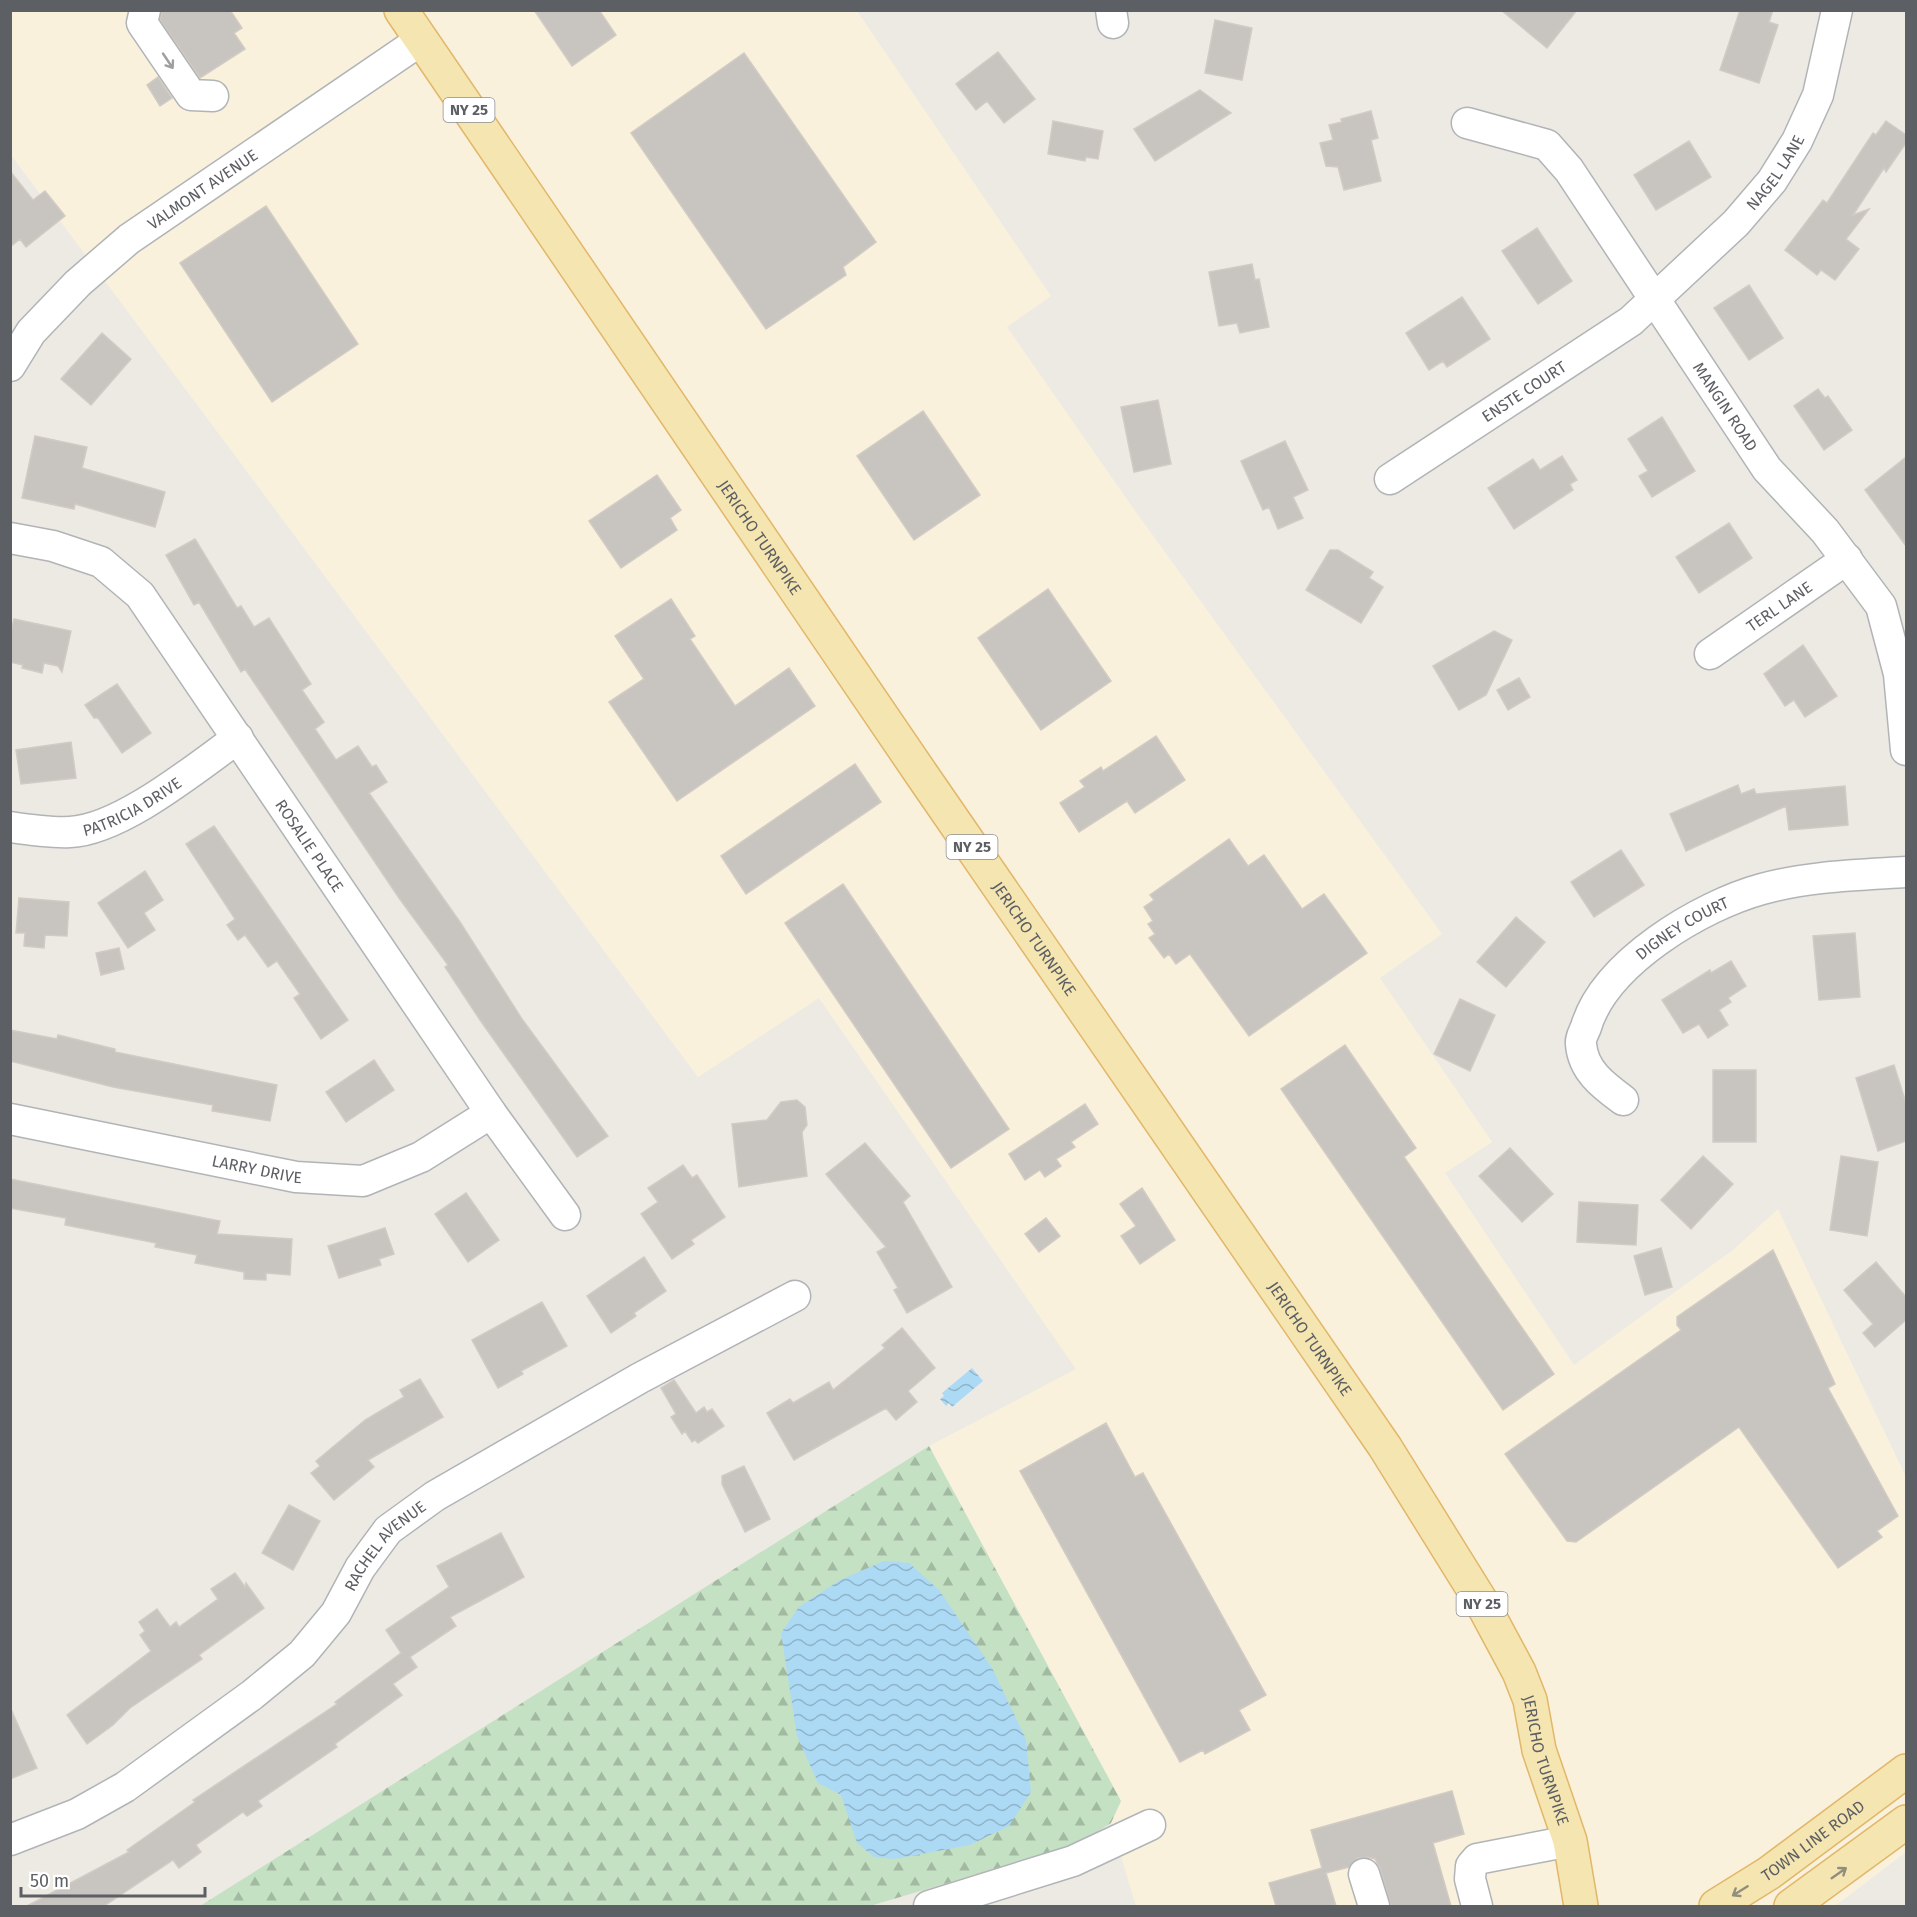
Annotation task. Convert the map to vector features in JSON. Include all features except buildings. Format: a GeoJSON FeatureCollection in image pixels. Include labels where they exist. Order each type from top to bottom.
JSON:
{"type":"FeatureCollection","features":[{"type":"Feature","properties":{"kind":"main road","name":"JERICHO TURNPIKE"},"geometry":{"type":"LineString","coordinates":[[401,10],[928,784],[1385,1447],[1482,1603],[1519,1672],[1530,1700],[1539,1750],[1570,1841],[1581,1906]]}},
{"type":"Feature","properties":{"kind":"main road","name":"TOWN LINE ROAD"},"geometry":{"type":"LineString","coordinates":[[1716,1906],[1769,1873],[1906,1771]]}},
{"type":"Feature","properties":{"kind":"main road"},"geometry":{"type":"LineString","coordinates":[[1791,1906],[1906,1822]]}},
{"type":"Feature","properties":{"kind":"street"},"geometry":{"type":"LineString","coordinates":[[145,10],[142,23],[191,95],[213,96]]}},
{"type":"Feature","properties":{"kind":"street","name":"NAGEL LANE"},"geometry":{"type":"LineString","coordinates":[[1656,299],[1736,223],[1772,181],[1797,141],[1818,95],[1838,10]]}},
{"type":"Feature","properties":{"kind":"street","name":"VALMONT AVENUE"},"geometry":{"type":"LineString","coordinates":[[10,366],[31,332],[78,283],[129,239],[421,40]]}},
{"type":"Feature","properties":{"kind":"street","name":"MANGIN ROAD"},"geometry":{"type":"LineString","coordinates":[[1467,123],[1547,145],[1569,170],[1767,469],[1847,559],[1881,606],[1899,674],[1906,750]]}},
{"type":"Feature","properties":{"kind":"street","name":"ENSTE COURT"},"geometry":{"type":"LineString","coordinates":[[1390,479],[1630,321],[1656,299]]}},
{"type":"Feature","properties":{"kind":"street","name":"ROSALIE PLACE"},"geometry":{"type":"LineString","coordinates":[[10,538],[53,546],[101,562],[140,595],[491,1113],[566,1215]]}},
{"type":"Feature","properties":{"kind":"street","name":"TERL LANE"},"geometry":{"type":"LineString","coordinates":[[1710,654],[1847,559]]}},
{"type":"Feature","properties":{"kind":"street","name":"PATRICIA DRIVE"},"geometry":{"type":"LineString","coordinates":[[10,827],[72,832],[110,821],[158,794],[238,738]]}},
{"type":"Feature","properties":{"kind":"street","name":"DIGNEY COURT"},"geometry":{"type":"LineString","coordinates":[[1623,1100],[1593,1077],[1581,1044],[1590,1012],[1611,980],[1669,932],[1716,905],[1762,889],[1818,878],[1906,872]]}},
{"type":"Feature","properties":{"kind":"street","name":"LARRY DRIVE"},"geometry":{"type":"LineString","coordinates":[[10,1119],[296,1177],[363,1181],[421,1157],[491,1113]]}},
{"type":"Feature","properties":{"kind":"street","name":"RACHEL AVENUE"},"geometry":{"type":"LineString","coordinates":[[10,1840],[77,1814],[125,1787],[252,1695],[302,1654],[336,1613],[360,1568],[388,1530],[435,1496],[640,1378],[795,1296]]}},
{"type":"Feature","properties":{"kind":"street"},"geometry":{"type":"LineString","coordinates":[[929,1906],[1073,1861],[1150,1825]]}},
{"type":"Feature","properties":{"kind":"street"},"geometry":{"type":"LineString","coordinates":[[1476,1906],[1470,1880],[1471,1866],[1477,1859],[1570,1841]]}},
{"type":"Feature","properties":{"kind":"street"},"geometry":{"type":"LineString","coordinates":[[1364,1874],[1374,1906]]}},
{"type":"Feature","properties":{"kind":"shaded area"},"geometry":{"type":"Polygon","coordinates":[[[11,11],[857,11],[1051,296],[1007,327],[1133,508],[1442,934],[1380,978],[1492,1142],[1445,1173],[1574,1365],[1733,1250],[1778,1209],[1906,1477],[1906,1852],[1835,1906],[1136,1906],[1111,1823],[1121,1801],[929,1446],[1076,1369],[819,998],[698,1077],[11,155],[11,11]]]}},
{"type":"Feature","properties":{"kind":"green space"},"geometry":{"type":"Polygon","coordinates":[[[929,1446],[1121,1801],[1111,1823],[1078,1844],[870,1906],[200,1906],[929,1446]]]}},
{"type":"Feature","properties":{"kind":"water"},"geometry":{"type":"Polygon","coordinates":[[[972,1368],[983,1381],[952,1407],[949,1403],[946,1406],[940,1399],[944,1396],[942,1393],[972,1368]]]}},
{"type":"Feature","properties":{"kind":"water"},"geometry":{"type":"Polygon","coordinates":[[[884,1561],[909,1563],[939,1590],[992,1668],[1026,1739],[1031,1792],[1009,1826],[970,1845],[895,1859],[874,1857],[857,1843],[841,1795],[818,1783],[797,1736],[781,1633],[799,1607],[840,1580],[884,1561]]]}}]}
